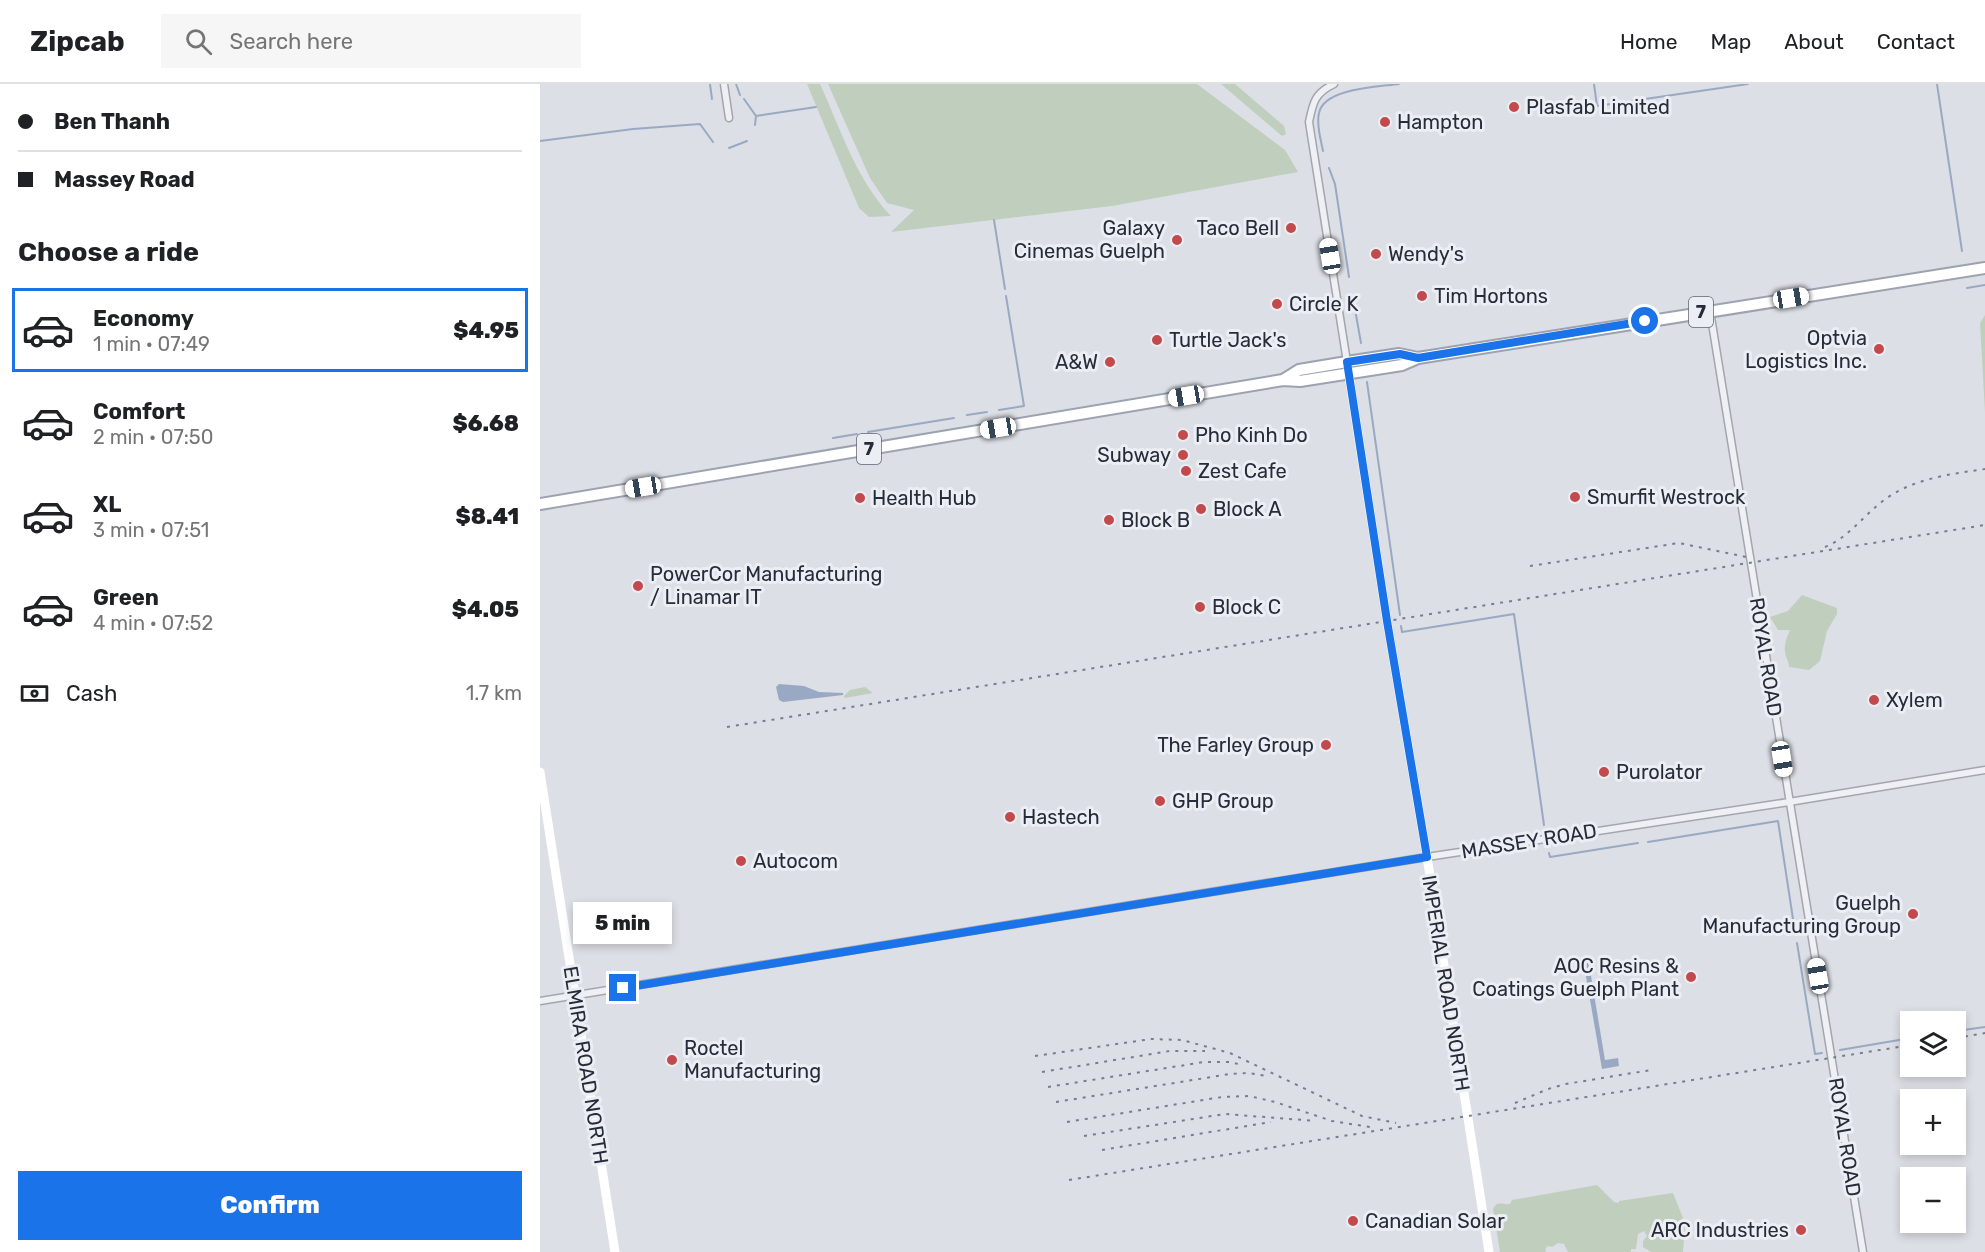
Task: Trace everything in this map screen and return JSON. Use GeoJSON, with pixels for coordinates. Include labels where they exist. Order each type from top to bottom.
{"type":"FeatureCollection","features":[{"type":"Feature","properties":{"kind":"main road","name":"7"},"geometry":{"type":"LineString","coordinates":[[540,504],[1283,381],[1299,370],[1348,368],[1400,354],[1418,358],[1985,268]]}},
{"type":"Feature","properties":{"kind":"street"},"geometry":{"type":"LineString","coordinates":[[724,84],[729,118]]}},
{"type":"Feature","properties":{"kind":"street","name":"IMPERIAL ROAD NORTH"},"geometry":{"type":"LineString","coordinates":[[1334,84],[1322,90],[1312,104],[1309,122],[1488,1252]]}},
{"type":"Feature","properties":{"kind":"street","name":"ROYAL ROAD"},"geometry":{"type":"LineString","coordinates":[[1710,311],[1863,1252]]}},
{"type":"Feature","properties":{"kind":"street","name":"MASSEY ROAD"},"geometry":{"type":"LineString","coordinates":[[540,1001],[1427,857],[1985,770]]}},
{"type":"Feature","properties":{"kind":"street","name":"ELMIRA ROAD NORTH"},"geometry":{"type":"LineString","coordinates":[[540,772],[615,1252]]}},
{"type":"Feature","properties":{"kind":"green space"},"geometry":{"type":"Polygon","coordinates":[[[807,84],[820,84],[842,136],[868,187],[891,216],[869,217],[859,208],[807,84]]]}},
{"type":"Feature","properties":{"kind":"green space"},"geometry":{"type":"Polygon","coordinates":[[[828,84],[1197,84],[1285,150],[1298,172],[1112,206],[891,232],[914,210],[887,203],[870,178],[828,84]]]}},
{"type":"Feature","properties":{"kind":"green space"},"geometry":{"type":"Polygon","coordinates":[[[1221,84],[1235,84],[1284,126],[1286,134],[1282,136],[1221,84]]]}},
{"type":"Feature","properties":{"kind":"green space"},"geometry":{"type":"Polygon","coordinates":[[[1985,315],[1985,412],[1980,323],[1985,315]]]}},
{"type":"Feature","properties":{"kind":"green space"},"geometry":{"type":"Polygon","coordinates":[[[1802,595],[1837,608],[1837,614],[1827,631],[1820,661],[1809,670],[1789,667],[1785,648],[1790,630],[1778,630],[1770,617],[1788,611],[1802,595]]]}},
{"type":"Feature","properties":{"kind":"green space"},"geometry":{"type":"Polygon","coordinates":[[[865,687],[873,693],[845,698],[844,696],[850,690],[865,687]]]}},
{"type":"Feature","properties":{"kind":"green space"},"geometry":{"type":"Polygon","coordinates":[[[1597,1185],[1614,1202],[1619,1203],[1619,1201],[1673,1193],[1685,1223],[1683,1252],[1651,1252],[1643,1247],[1643,1241],[1647,1236],[1644,1231],[1638,1234],[1636,1249],[1631,1249],[1631,1252],[1568,1252],[1564,1244],[1558,1243],[1552,1247],[1548,1246],[1545,1249],[1546,1252],[1500,1252],[1493,1209],[1496,1205],[1597,1185]]]}},
{"type":"Feature","properties":{"kind":"water"},"geometry":{"type":"Polygon","coordinates":[[[779,684],[804,686],[819,692],[843,693],[843,695],[783,702],[779,700],[776,687],[779,684]]]}},
{"type":"Feature","properties":{"kind":"water"},"geometry":{"type":"Polygon","coordinates":[[[1588,958],[1605,1060],[1618,1058],[1619,1066],[1602,1069],[1583,959],[1588,958]]]}},
{"type":"Feature","properties":{"kind":"waterway"},"geometry":{"type":"LineString","coordinates":[[710,84],[712,99]]}},
{"type":"Feature","properties":{"kind":"waterway"},"geometry":{"type":"LineString","coordinates":[[736,84],[740,95]]}},
{"type":"Feature","properties":{"kind":"waterway"},"geometry":{"type":"LineString","coordinates":[[1323,151],[1318,122],[1323,105],[1331,98],[1353,90],[1399,84]]}},
{"type":"Feature","properties":{"kind":"waterway"},"geometry":{"type":"LineString","coordinates":[[1594,84],[1597,106],[1748,84]]}},
{"type":"Feature","properties":{"kind":"waterway"},"geometry":{"type":"LineString","coordinates":[[1937,84],[1962,251]]}},
{"type":"Feature","properties":{"kind":"waterway"},"geometry":{"type":"LineString","coordinates":[[744,99],[756,116],[755,125]]}},
{"type":"Feature","properties":{"kind":"waterway"},"geometry":{"type":"LineString","coordinates":[[756,116],[816,107]]}},
{"type":"Feature","properties":{"kind":"waterway"},"geometry":{"type":"LineString","coordinates":[[540,141],[633,129],[700,124],[713,142]]}},
{"type":"Feature","properties":{"kind":"waterway"},"geometry":{"type":"LineString","coordinates":[[729,148],[747,141]]}},
{"type":"Feature","properties":{"kind":"waterway"},"geometry":{"type":"LineString","coordinates":[[1329,168],[1335,184],[1349,277]]}},
{"type":"Feature","properties":{"kind":"waterway"},"geometry":{"type":"LineString","coordinates":[[994,220],[1005,289]]}},
{"type":"Feature","properties":{"kind":"waterway"},"geometry":{"type":"LineString","coordinates":[[1967,288],[1985,285]]}},
{"type":"Feature","properties":{"kind":"waterway"},"geometry":{"type":"LineString","coordinates":[[999,410],[1024,406],[1006,296]]}},
{"type":"Feature","properties":{"kind":"waterway"},"geometry":{"type":"LineString","coordinates":[[1353,298],[1361,343]]}},
{"type":"Feature","properties":{"kind":"waterway"},"geometry":{"type":"LineString","coordinates":[[1367,382],[1400,615]]}},
{"type":"Feature","properties":{"kind":"waterway"},"geometry":{"type":"LineString","coordinates":[[967,415],[987,412]]}},
{"type":"Feature","properties":{"kind":"waterway"},"geometry":{"type":"LineString","coordinates":[[868,432],[954,418]]}},
{"type":"Feature","properties":{"kind":"waterway"},"geometry":{"type":"LineString","coordinates":[[833,438],[857,434]]}},
{"type":"Feature","properties":{"kind":"waterway"},"geometry":{"type":"LineString","coordinates":[[1401,626],[1402,632],[1514,614],[1544,825]]}},
{"type":"Feature","properties":{"kind":"waterway"},"geometry":{"type":"LineString","coordinates":[[1648,842],[1778,821],[1795,932]]}},
{"type":"Feature","properties":{"kind":"waterway"},"geometry":{"type":"LineString","coordinates":[[1549,853],[1550,857],[1638,843]]}},
{"type":"Feature","properties":{"kind":"waterway"},"geometry":{"type":"LineString","coordinates":[[1797,943],[1815,1054],[1822,1053]]}},
{"type":"Feature","properties":{"kind":"waterway"},"geometry":{"type":"LineString","coordinates":[[1966,1030],[1985,1027]]}},
{"type":"Feature","properties":{"kind":"waterway"},"geometry":{"type":"LineString","coordinates":[[1840,1050],[1900,1040]]}},
{"type":"Feature","properties":{"kind":"railway"},"geometry":{"type":"LineString","coordinates":[[1825,547],[1850,531],[1879,504],[1898,491],[1922,481],[1985,469]]}},
{"type":"Feature","properties":{"kind":"railway"},"geometry":{"type":"LineString","coordinates":[[727,727],[1985,525]]}},
{"type":"Feature","properties":{"kind":"railway"},"geometry":{"type":"LineString","coordinates":[[1530,566],[1679,543],[1751,558]]}},
{"type":"Feature","properties":{"kind":"railway"},"geometry":{"type":"LineString","coordinates":[[1966,1036],[1985,1033]]}},
{"type":"Feature","properties":{"kind":"railway"},"geometry":{"type":"LineString","coordinates":[[1035,1056],[1151,1039],[1182,1040],[1230,1053],[1362,1116],[1396,1123]]}},
{"type":"Feature","properties":{"kind":"railway"},"geometry":{"type":"LineString","coordinates":[[1069,1180],[1900,1047]]}},
{"type":"Feature","properties":{"kind":"railway"},"geometry":{"type":"LineString","coordinates":[[1042,1072],[1170,1051],[1205,1051]]}},
{"type":"Feature","properties":{"kind":"railway"},"geometry":{"type":"LineString","coordinates":[[1048,1087],[1204,1062],[1229,1062],[1243,1065]]}},
{"type":"Feature","properties":{"kind":"railway"},"geometry":{"type":"LineString","coordinates":[[1515,1103],[1566,1084],[1651,1070]]}},
{"type":"Feature","properties":{"kind":"railway"},"geometry":{"type":"LineString","coordinates":[[1056,1102],[1230,1074],[1248,1073],[1267,1076]]}},
{"type":"Feature","properties":{"kind":"railway"},"geometry":{"type":"LineString","coordinates":[[1067,1122],[1222,1097],[1249,1096],[1332,1121],[1370,1127]]}},
{"type":"Feature","properties":{"kind":"railway"},"geometry":{"type":"LineString","coordinates":[[1084,1136],[1225,1114],[1316,1121]]}},
{"type":"Feature","properties":{"kind":"railway"},"geometry":{"type":"LineString","coordinates":[[1102,1150],[1271,1122]]}},
{"type":"Feature","properties":{"kind":"place","name":"Plasfab Limited"},"geometry":{"type":"Point","coordinates":[1514,107]}},
{"type":"Feature","properties":{"kind":"place","name":"Hampton"},"geometry":{"type":"Point","coordinates":[1385,122]}},
{"type":"Feature","properties":{"kind":"place","name":"Taco Bell"},"geometry":{"type":"Point","coordinates":[1291,228]}},
{"type":"Feature","properties":{"kind":"place","name":"Galaxy Cinemas Guelph"},"geometry":{"type":"Point","coordinates":[1177,240]}},
{"type":"Feature","properties":{"kind":"place","name":"Wendy's"},"geometry":{"type":"Point","coordinates":[1376,254]}},
{"type":"Feature","properties":{"kind":"place","name":"Tim Hortons"},"geometry":{"type":"Point","coordinates":[1422,296]}},
{"type":"Feature","properties":{"kind":"place","name":"Circle K"},"geometry":{"type":"Point","coordinates":[1277,304]}},
{"type":"Feature","properties":{"kind":"place","name":"Turtle Jack's"},"geometry":{"type":"Point","coordinates":[1157,340]}},
{"type":"Feature","properties":{"kind":"place","name":"Optvia Logistics Inc."},"geometry":{"type":"Point","coordinates":[1879,349]}},
{"type":"Feature","properties":{"kind":"place","name":"A&W"},"geometry":{"type":"Point","coordinates":[1110,362]}},
{"type":"Feature","properties":{"kind":"place","name":"Pho Kinh Do"},"geometry":{"type":"Point","coordinates":[1183,435]}},
{"type":"Feature","properties":{"kind":"place","name":"Subway"},"geometry":{"type":"Point","coordinates":[1183,455]}},
{"type":"Feature","properties":{"kind":"place","name":"Zest Cafe"},"geometry":{"type":"Point","coordinates":[1186,471]}},
{"type":"Feature","properties":{"kind":"place","name":"Smurfit Westrock"},"geometry":{"type":"Point","coordinates":[1575,497]}},
{"type":"Feature","properties":{"kind":"place","name":"Health Hub"},"geometry":{"type":"Point","coordinates":[860,498]}},
{"type":"Feature","properties":{"kind":"place","name":"Block A"},"geometry":{"type":"Point","coordinates":[1201,509]}},
{"type":"Feature","properties":{"kind":"place","name":"Block B"},"geometry":{"type":"Point","coordinates":[1109,520]}},
{"type":"Feature","properties":{"kind":"place","name":"PowerCor Manufacturing / Linamar IT"},"geometry":{"type":"Point","coordinates":[638,586]}},
{"type":"Feature","properties":{"kind":"place","name":"Block C"},"geometry":{"type":"Point","coordinates":[1200,607]}},
{"type":"Feature","properties":{"kind":"place","name":"Xylem"},"geometry":{"type":"Point","coordinates":[1874,700]}},
{"type":"Feature","properties":{"kind":"place","name":"The Farley Group"},"geometry":{"type":"Point","coordinates":[1326,745]}},
{"type":"Feature","properties":{"kind":"place","name":"Purolator"},"geometry":{"type":"Point","coordinates":[1604,772]}},
{"type":"Feature","properties":{"kind":"place","name":"GHP Group"},"geometry":{"type":"Point","coordinates":[1160,801]}},
{"type":"Feature","properties":{"kind":"place","name":"Hastech"},"geometry":{"type":"Point","coordinates":[1010,817]}},
{"type":"Feature","properties":{"kind":"place","name":"Autocom"},"geometry":{"type":"Point","coordinates":[741,861]}},
{"type":"Feature","properties":{"kind":"place","name":"Guelph Manufacturing Group"},"geometry":{"type":"Point","coordinates":[1913,914]}},
{"type":"Feature","properties":{"kind":"place","name":"AOC Resins & Coatings Guelph Plant"},"geometry":{"type":"Point","coordinates":[1691,977]}},
{"type":"Feature","properties":{"kind":"place","name":"Roctel Manufacturing"},"geometry":{"type":"Point","coordinates":[672,1060]}},
{"type":"Feature","properties":{"kind":"place","name":"Canadian Solar"},"geometry":{"type":"Point","coordinates":[1353,1221]}},
{"type":"Feature","properties":{"kind":"place","name":"ARC Industries"},"geometry":{"type":"Point","coordinates":[1801,1230]}},
{"type":"Feature","properties":{"kind":"route"},"geometry":{"type":"LineString","coordinates":[[623,988],[1427,857],[1387,621],[1347,362],[1400,354],[1418,358],[1645,321]]}}]}
